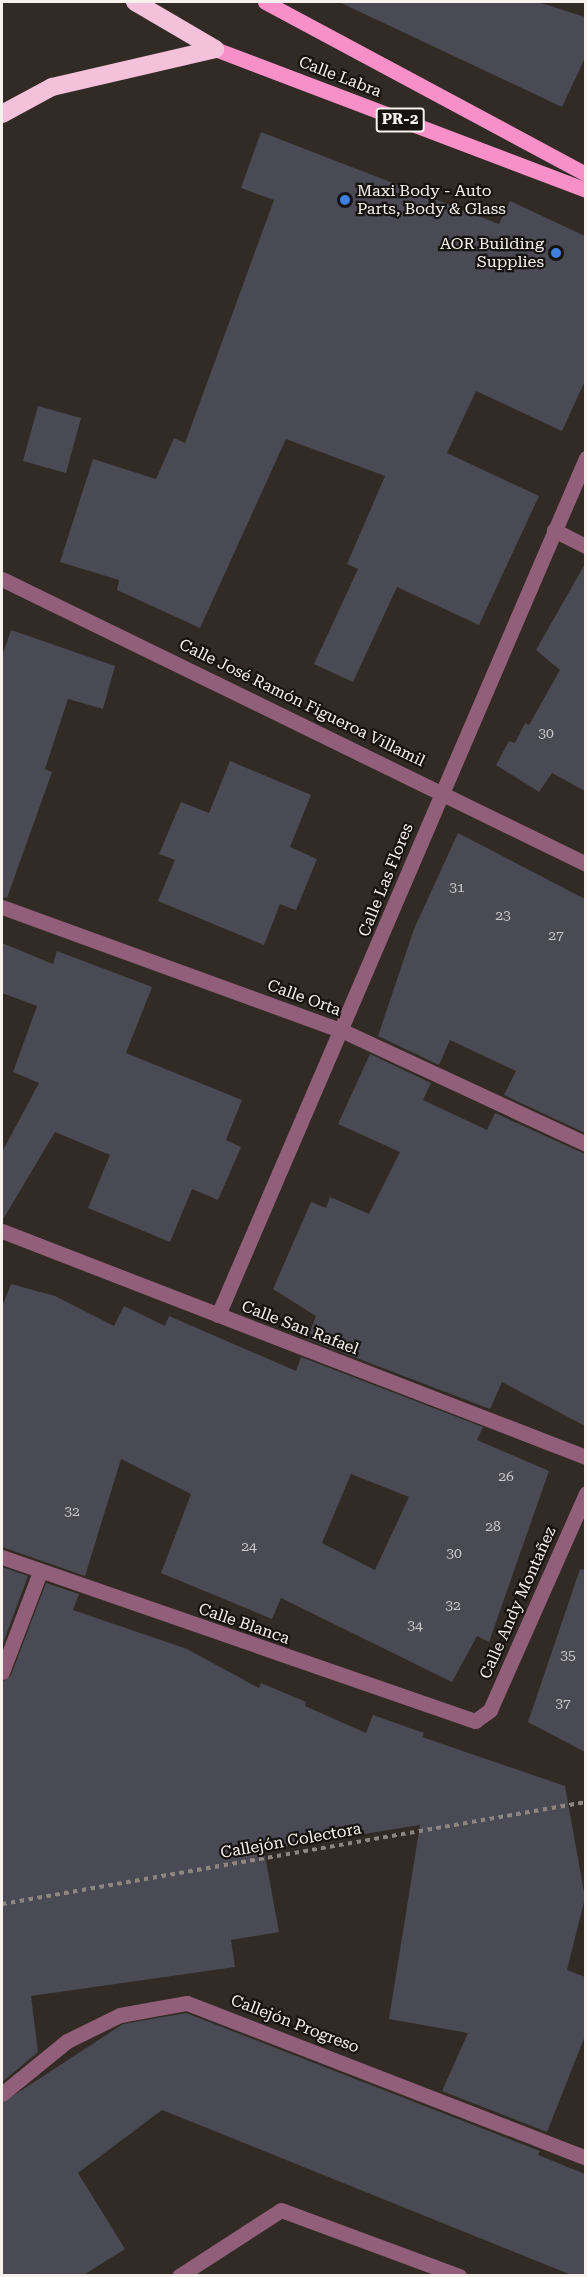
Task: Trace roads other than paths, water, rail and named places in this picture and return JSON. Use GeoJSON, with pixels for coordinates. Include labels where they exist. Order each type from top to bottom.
{"type":"FeatureCollection","features":[{"type":"Feature","properties":{"kind":"highway","name":"PR-2"},"geometry":{"type":"LineString","coordinates":[[135,2],[215,49]]}},
{"type":"Feature","properties":{"kind":"highway"},"geometry":{"type":"LineString","coordinates":[[2,114],[52,87],[215,49]]}},
{"type":"Feature","properties":{"kind":"main road","name":"Calle Labra"},"geometry":{"type":"LineString","coordinates":[[265,2],[585,174]]}},
{"type":"Feature","properties":{"kind":"main road","name":"Calle Labra"},"geometry":{"type":"LineString","coordinates":[[215,49],[585,190]]}},
{"type":"Feature","properties":{"kind":"street","name":"Calle Las Flores"},"geometry":{"type":"LineString","coordinates":[[218,1315],[344,1031],[585,458]]}},
{"type":"Feature","properties":{"kind":"street"},"geometry":{"type":"LineString","coordinates":[[554,530],[585,546]]}},
{"type":"Feature","properties":{"kind":"street","name":"Calle José Ramón Figueroa Villamil"},"geometry":{"type":"LineString","coordinates":[[2,579],[443,791],[585,864]]}},
{"type":"Feature","properties":{"kind":"street","name":"Calle Orta"},"geometry":{"type":"LineString","coordinates":[[2,907],[344,1031],[585,1144]]}},
{"type":"Feature","properties":{"kind":"street","name":"Calle San Rafael"},"geometry":{"type":"LineString","coordinates":[[2,1231],[585,1457]]}},
{"type":"Feature","properties":{"kind":"street","name":"Calle Andy Montañez"},"geometry":{"type":"LineString","coordinates":[[475,1721],[490,1710],[585,1493]]}},
{"type":"Feature","properties":{"kind":"street","name":"Calle Blanca"},"geometry":{"type":"LineString","coordinates":[[2,1557],[475,1721]]}},
{"type":"Feature","properties":{"kind":"street"},"geometry":{"type":"LineString","coordinates":[[2,1672],[40,1572]]}},
{"type":"Feature","properties":{"kind":"street","name":"Callejón Progreso"},"geometry":{"type":"LineString","coordinates":[[2,2094],[67,2041],[120,2015],[187,2002],[585,2158]]}},
{"type":"Feature","properties":{"kind":"street"},"geometry":{"type":"LineString","coordinates":[[179,2276],[281,2210],[459,2276]]}},
{"type":"Feature","properties":{"kind":"place","name":"Maxi Body - Auto Parts, Body & Glass"},"geometry":{"type":"Point","coordinates":[345,200]}},
{"type":"Feature","properties":{"kind":"place","name":"AOR Building Supplies"},"geometry":{"type":"Point","coordinates":[556,253]}}]}
